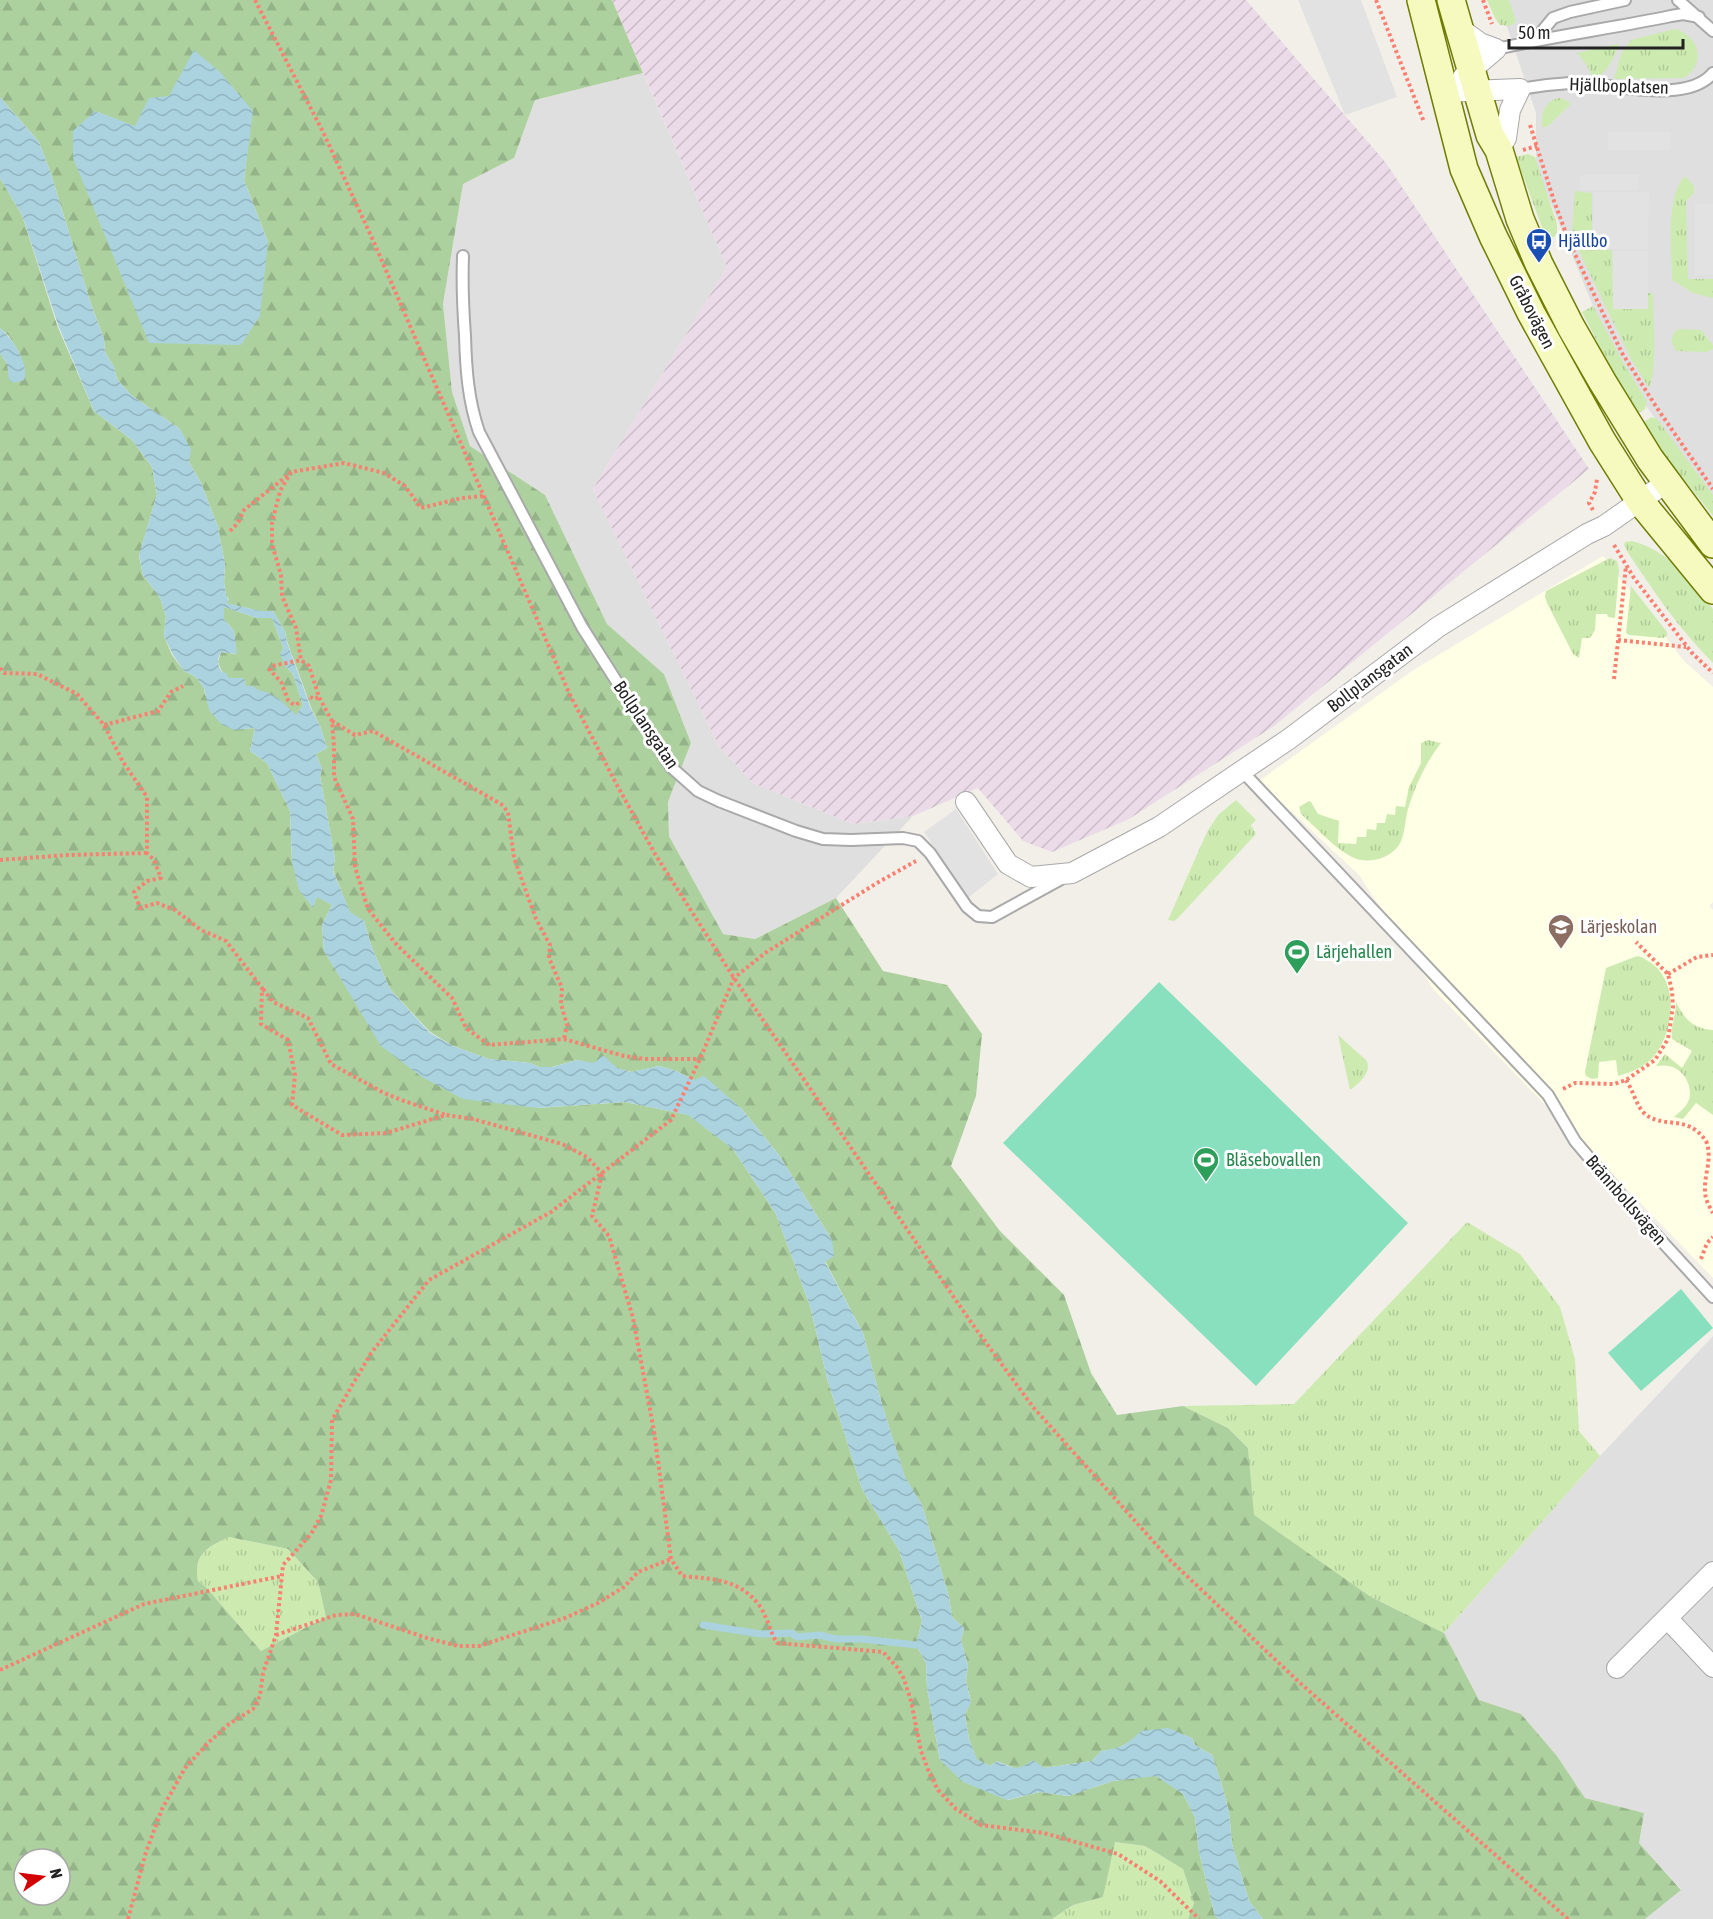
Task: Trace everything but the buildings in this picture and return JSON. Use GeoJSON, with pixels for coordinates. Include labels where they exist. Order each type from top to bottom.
{"type":"FeatureCollection","features":[{"type":"Feature","properties":{"kind":"main road","name":"Gråbovägen"},"geometry":{"type":"LineString","coordinates":[[1421,0],[1464,169],[1493,236],[1531,313],[1574,392],[1640,501],[1713,590]]}},
{"type":"Feature","properties":{"kind":"main road","name":"Gråbovägen"},"geometry":{"type":"LineString","coordinates":[[1450,0],[1490,135],[1499,150],[1520,219],[1539,264],[1607,390],[1650,459],[1713,544]]}},
{"type":"Feature","properties":{"kind":"street"},"geometry":{"type":"LineString","coordinates":[[1459,27],[1480,43],[1501,48],[1474,80]]}},
{"type":"Feature","properties":{"kind":"street","name":"Hjällboplatsen"},"geometry":{"type":"LineString","coordinates":[[1445,92],[1474,80],[1520,89]]}},
{"type":"Feature","properties":{"kind":"street"},"geometry":{"type":"LineString","coordinates":[[1499,150],[1506,138],[1510,110],[1520,89]]}},
{"type":"Feature","properties":{"kind":"street","name":"Bollplansgatan"},"geometry":{"type":"LineString","coordinates":[[966,802],[1008,864],[1031,877],[1072,873],[1159,827],[1289,739],[1438,627],[1587,534],[1604,526],[1667,482]]}},
{"type":"Feature","properties":{"kind":"street"},"geometry":{"type":"LineString","coordinates":[[1617,1668],[1713,1572]]}},
{"type":"Feature","properties":{"kind":"street"},"geometry":{"type":"LineString","coordinates":[[1667,1618],[1713,1667]]}},
{"type":"Feature","properties":{"kind":"lane"},"geometry":{"type":"LineString","coordinates":[[1535,40],[1553,18],[1625,0]]}},
{"type":"Feature","properties":{"kind":"lane"},"geometry":{"type":"LineString","coordinates":[[1678,0],[1713,31]]}},
{"type":"Feature","properties":{"kind":"lane"},"geometry":{"type":"LineString","coordinates":[[1501,48],[1671,16],[1699,17]]}},
{"type":"Feature","properties":{"kind":"lane","name":"Hjällboplatsen"},"geometry":{"type":"LineString","coordinates":[[1520,89],[1572,83],[1650,90],[1676,89],[1696,86],[1706,81],[1713,73]]}},
{"type":"Feature","properties":{"kind":"lane","name":"Bollplansgatan"},"geometry":{"type":"LineString","coordinates":[[463,256],[462,282],[468,390],[479,432],[582,627],[671,766],[698,791],[796,831],[832,839],[903,838],[918,841],[930,853],[967,907],[978,916],[992,917],[1072,873]]}},
{"type":"Feature","properties":{"kind":"lane","name":"Brännbollsvägen"},"geometry":{"type":"LineString","coordinates":[[1242,771],[1548,1095],[1575,1141],[1635,1212],[1713,1297]]}},
{"type":"Feature","properties":{"kind":"path"},"geometry":{"type":"LineString","coordinates":[[255,0],[323,132],[372,238],[569,693],[655,854],[734,978],[973,1325],[1033,1407],[1179,1568],[1300,1683],[1568,1919]]}},
{"type":"Feature","properties":{"kind":"path"},"geometry":{"type":"LineString","coordinates":[[1483,0],[1492,25],[1502,32],[1501,48]]}},
{"type":"Feature","properties":{"kind":"path"},"geometry":{"type":"LineString","coordinates":[[1520,89],[1554,201],[1570,244],[1618,343],[1657,408],[1713,489]]}},
{"type":"Feature","properties":{"kind":"path"},"geometry":{"type":"LineString","coordinates":[[230,531],[238,523],[244,510],[291,472],[344,463],[384,473],[405,486],[421,508],[462,498],[483,496]]}},
{"type":"Feature","properties":{"kind":"path"},"geometry":{"type":"LineString","coordinates":[[291,472],[280,491],[272,523],[272,544],[281,575],[282,596],[296,628],[301,660],[309,666],[319,697],[332,721],[334,777],[353,819],[356,867],[368,909],[397,945],[452,998],[466,1028],[489,1045],[564,1039],[624,1056],[645,1059],[700,1059]]}},
{"type":"Feature","properties":{"kind":"path"},"geometry":{"type":"LineString","coordinates":[[1619,554],[1688,647],[1713,673]]}},
{"type":"Feature","properties":{"kind":"path"},"geometry":{"type":"LineString","coordinates":[[1614,679],[1626,566]]}},
{"type":"Feature","properties":{"kind":"path"},"geometry":{"type":"LineString","coordinates":[[1618,640],[1688,647]]}},
{"type":"Feature","properties":{"kind":"path"},"geometry":{"type":"LineString","coordinates":[[299,702],[294,705],[288,700],[282,682],[270,670],[272,666],[301,660]]}},
{"type":"Feature","properties":{"kind":"path"},"geometry":{"type":"LineString","coordinates":[[0,668],[4,673],[38,674],[76,694],[104,725],[123,762],[147,797],[147,853],[154,860],[161,878],[147,881],[134,892],[140,908],[157,903],[175,910],[201,930],[226,941],[273,1002],[308,1018],[331,1064],[342,1072],[384,1093],[446,1115],[473,1119],[562,1144],[587,1157],[602,1173]]}},
{"type":"Feature","properties":{"kind":"path"},"geometry":{"type":"LineString","coordinates":[[104,725],[158,711],[171,692],[183,686]]}},
{"type":"Feature","properties":{"kind":"path"},"geometry":{"type":"LineString","coordinates":[[310,697],[315,699],[319,697]]}},
{"type":"Feature","properties":{"kind":"path"},"geometry":{"type":"LineString","coordinates":[[332,721],[355,735],[373,731],[501,804],[508,812],[518,869],[536,919],[550,945],[549,958],[562,988],[561,1004],[567,1025],[564,1039]]}},
{"type":"Feature","properties":{"kind":"path"},"geometry":{"type":"LineString","coordinates":[[0,860],[147,853]]}},
{"type":"Feature","properties":{"kind":"path"},"geometry":{"type":"LineString","coordinates":[[128,1919],[146,1852],[162,1809],[185,1768],[229,1724],[253,1709],[260,1696],[263,1673],[276,1635],[283,1565],[311,1534],[321,1516],[331,1479],[332,1419],[371,1353],[429,1280],[551,1212],[671,1120],[734,978],[765,953],[877,883],[930,853]]}},
{"type":"Feature","properties":{"kind":"path"},"geometry":{"type":"LineString","coordinates":[[1548,1095],[1575,1083],[1614,1084],[1626,1080],[1655,1060],[1668,1039],[1673,1006],[1668,974],[1636,942]]}},
{"type":"Feature","properties":{"kind":"path"},"geometry":{"type":"LineString","coordinates":[[1668,974],[1697,957],[1713,954]]}},
{"type":"Feature","properties":{"kind":"path"},"geometry":{"type":"LineString","coordinates":[[262,988],[261,1024],[288,1040],[295,1075],[292,1106],[342,1135],[386,1133],[446,1115]]}},
{"type":"Feature","properties":{"kind":"path"},"geometry":{"type":"LineString","coordinates":[[1626,1080],[1645,1114],[1653,1119],[1691,1127],[1705,1140],[1710,1148],[1711,1157],[1705,1190],[1713,1213]]}},
{"type":"Feature","properties":{"kind":"path"},"geometry":{"type":"LineString","coordinates":[[602,1173],[592,1216],[609,1236],[633,1318],[654,1431],[672,1559],[682,1576],[712,1579],[740,1586],[759,1605],[777,1643],[883,1652],[897,1667],[904,1679],[928,1772],[938,1790],[956,1809],[981,1825],[1044,1833],[1119,1854],[1160,1881],[1199,1919]]}},
{"type":"Feature","properties":{"kind":"path"},"geometry":{"type":"LineString","coordinates":[[1695,1277],[1707,1243],[1713,1237]]}},
{"type":"Feature","properties":{"kind":"path"},"geometry":{"type":"LineString","coordinates":[[276,1635],[336,1615],[355,1614],[427,1638],[458,1646],[479,1647],[565,1618],[598,1603],[624,1587],[638,1572],[672,1559]]}},
{"type":"Feature","properties":{"kind":"path"},"geometry":{"type":"LineString","coordinates":[[0,1670],[144,1604],[282,1576]]}},
{"type":"Feature","properties":{"kind":"shaded area"},"geometry":{"type":"Polygon","coordinates":[[[612,0],[1246,0],[1386,163],[1589,469],[1274,726],[1129,819],[1052,852],[1023,841],[978,788],[913,816],[853,824],[753,783],[719,746],[593,489],[727,267],[612,0]]]}},
{"type":"Feature","properties":{"kind":"shaded area"},"geometry":{"type":"Polygon","coordinates":[[[1298,0],[1361,0],[1397,97],[1345,115],[1298,0]]]}},
{"type":"Feature","properties":{"kind":"shaded area"},"geometry":{"type":"Polygon","coordinates":[[[1498,0],[1713,0],[1713,501],[1621,370],[1595,311],[1536,167],[1536,113],[1498,0]]]}},
{"type":"Feature","properties":{"kind":"shaded area"},"geometry":{"type":"Polygon","coordinates":[[[643,73],[727,267],[593,489],[719,746],[753,783],[853,824],[913,816],[836,898],[755,939],[723,934],[669,836],[668,802],[691,743],[664,674],[607,624],[545,495],[470,446],[452,392],[443,304],[463,184],[514,158],[535,100],[643,73]]]}},
{"type":"Feature","properties":{"kind":"shaded area"},"geometry":{"type":"Polygon","coordinates":[[[1608,132],[1671,132],[1671,150],[1608,150],[1608,132]]]}},
{"type":"Feature","properties":{"kind":"shaded area"},"geometry":{"type":"Polygon","coordinates":[[[1580,175],[1639,175],[1639,190],[1580,190],[1580,175]]]}},
{"type":"Feature","properties":{"kind":"shaded area"},"geometry":{"type":"Polygon","coordinates":[[[1593,192],[1649,192],[1648,249],[1593,249],[1593,192]]]}},
{"type":"Feature","properties":{"kind":"shaded area"},"geometry":{"type":"Polygon","coordinates":[[[1695,204],[1713,204],[1713,275],[1695,275],[1695,204]]]}},
{"type":"Feature","properties":{"kind":"shaded area"},"geometry":{"type":"Polygon","coordinates":[[[1613,251],[1648,251],[1648,309],[1613,309],[1613,251]]]}},
{"type":"Feature","properties":{"kind":"shaded area","name":"Lärjeskolan"},"geometry":{"type":"Polygon","coordinates":[[[1603,556],[1684,661],[1713,687],[1713,902],[1709,906],[1713,910],[1713,1278],[1434,990],[1359,875],[1259,781],[1412,671],[1603,556]]]}},
{"type":"Feature","properties":{"kind":"shaded area"},"geometry":{"type":"Polygon","coordinates":[[[956,809],[998,874],[968,898],[924,832],[956,809]]]}},
{"type":"Feature","properties":{"kind":"shaded area"},"geometry":{"type":"Polygon","coordinates":[[[1713,1336],[1713,1919],[1645,1919],[1681,1889],[1639,1843],[1644,1813],[1585,1798],[1557,1756],[1521,1714],[1479,1700],[1444,1633],[1600,1456],[1713,1336]]]}},
{"type":"Feature","properties":{"kind":"green space"},"geometry":{"type":"Polygon","coordinates":[[[0,0],[612,0],[643,73],[535,100],[514,158],[463,184],[443,304],[452,392],[470,446],[545,495],[607,624],[664,674],[691,743],[668,802],[669,836],[723,934],[755,939],[836,898],[883,971],[947,985],[982,1034],[976,1096],[951,1166],[1000,1231],[1064,1295],[1091,1373],[1117,1415],[1183,1406],[1228,1428],[1248,1448],[1254,1515],[1371,1597],[1444,1633],[1479,1700],[1521,1714],[1557,1756],[1585,1798],[1644,1813],[1639,1843],[1681,1890],[1645,1919],[1263,1919],[1249,1901],[1232,1844],[1229,1812],[1212,1755],[1195,1745],[1192,1738],[1181,1734],[1131,1741],[1116,1749],[1101,1751],[1092,1761],[1044,1768],[1014,1768],[997,1761],[990,1766],[977,1760],[969,1739],[965,1714],[971,1702],[966,1680],[968,1666],[961,1640],[964,1628],[952,1617],[949,1597],[922,1505],[905,1478],[863,1333],[825,1261],[832,1240],[779,1155],[742,1109],[694,1080],[659,1066],[632,1072],[577,1060],[552,1067],[539,1067],[530,1063],[489,1059],[453,1046],[430,1032],[390,989],[372,948],[364,921],[350,913],[333,870],[335,859],[320,776],[322,769],[316,754],[327,748],[285,632],[273,611],[260,611],[225,603],[229,600],[224,582],[225,565],[218,527],[201,483],[189,462],[180,429],[131,395],[117,379],[114,367],[105,352],[104,339],[39,142],[0,97],[0,0]],[[169,97],[135,127],[95,111],[268,242],[244,180],[252,111],[169,97]]]}},
{"type":"Feature","properties":{"kind":"green space"},"geometry":{"type":"Polygon","coordinates":[[[1487,0],[1509,0],[1516,22],[1510,26],[1500,25],[1487,0]]]}},
{"type":"Feature","properties":{"kind":"green space"},"geometry":{"type":"Polygon","coordinates":[[[1675,29],[1690,38],[1697,50],[1696,65],[1684,78],[1614,79],[1621,54],[1631,40],[1675,29]]]}},
{"type":"Feature","properties":{"kind":"green space"},"geometry":{"type":"Polygon","coordinates":[[[1618,44],[1609,66],[1594,79],[1577,53],[1618,44]]]}},
{"type":"Feature","properties":{"kind":"green space"},"geometry":{"type":"Polygon","coordinates":[[[1558,98],[1571,104],[1547,127],[1542,127],[1544,109],[1558,98]]]}},
{"type":"Feature","properties":{"kind":"green space"},"geometry":{"type":"Polygon","coordinates":[[[1528,154],[1535,157],[1557,224],[1557,234],[1554,237],[1546,238],[1516,157],[1528,154]]]}},
{"type":"Feature","properties":{"kind":"green space"},"geometry":{"type":"Polygon","coordinates":[[[1685,176],[1694,186],[1694,193],[1686,201],[1688,279],[1713,279],[1713,298],[1693,293],[1672,280],[1672,211],[1679,185],[1685,176]]]}},
{"type":"Feature","properties":{"kind":"green space"},"geometry":{"type":"Polygon","coordinates":[[[0,178],[22,215],[57,325],[94,411],[132,440],[152,467],[157,494],[139,556],[143,575],[160,598],[166,616],[164,636],[172,655],[184,671],[196,677],[204,688],[205,695],[245,729],[255,728],[250,751],[267,763],[290,811],[292,862],[313,907],[317,896],[332,905],[322,925],[324,951],[355,1001],[537,1108],[625,1102],[689,1115],[733,1149],[776,1214],[810,1306],[828,1382],[862,1489],[899,1550],[922,1621],[916,1645],[926,1663],[927,1688],[940,1760],[1008,1800],[1040,1792],[1068,1796],[1113,1781],[1156,1775],[1183,1794],[1195,1817],[1199,1852],[1215,1916],[1219,1919],[1188,1919],[1194,1903],[1183,1869],[1145,1846],[1115,1842],[1103,1897],[1073,1905],[1052,1919],[0,1919],[0,353],[7,364],[21,356],[9,336],[0,328],[0,178]],[[229,1537],[208,1548],[200,1558],[198,1565],[198,1581],[206,1587],[261,1651],[326,1617],[318,1582],[288,1549],[229,1537]]]}},
{"type":"Feature","properties":{"kind":"green space"},"geometry":{"type":"Polygon","coordinates":[[[1575,191],[1592,193],[1592,250],[1612,250],[1613,309],[1648,309],[1648,293],[1653,293],[1654,356],[1649,388],[1631,359],[1579,251],[1572,229],[1575,191]]]}},
{"type":"Feature","properties":{"kind":"green space"},"geometry":{"type":"Polygon","coordinates":[[[1593,306],[1647,402],[1645,409],[1637,414],[1628,402],[1582,312],[1593,306]]]}},
{"type":"Feature","properties":{"kind":"green space"},"geometry":{"type":"Polygon","coordinates":[[[1678,329],[1701,330],[1713,345],[1713,349],[1707,352],[1676,351],[1671,341],[1678,329]]]}},
{"type":"Feature","properties":{"kind":"green space"},"geometry":{"type":"Polygon","coordinates":[[[1652,417],[1657,419],[1713,495],[1713,516],[1638,425],[1652,417]]]}},
{"type":"Feature","properties":{"kind":"green space"},"geometry":{"type":"Polygon","coordinates":[[[1632,541],[1668,559],[1687,577],[1713,609],[1713,663],[1678,623],[1627,551],[1625,542],[1632,541]]]}},
{"type":"Feature","properties":{"kind":"green space"},"geometry":{"type":"Polygon","coordinates":[[[1610,558],[1617,561],[1619,570],[1615,618],[1608,617],[1607,614],[1596,614],[1595,630],[1590,638],[1582,638],[1579,658],[1573,654],[1547,603],[1546,591],[1610,558]]]}},
{"type":"Feature","properties":{"kind":"green space"},"geometry":{"type":"Polygon","coordinates":[[[1631,586],[1667,632],[1667,636],[1663,638],[1626,633],[1631,586]]]}},
{"type":"Feature","properties":{"kind":"green space"},"geometry":{"type":"Polygon","coordinates":[[[224,607],[257,618],[272,618],[283,647],[286,667],[293,674],[303,705],[296,716],[258,690],[236,679],[228,678],[221,670],[218,662],[221,652],[236,654],[234,631],[224,619],[224,607]]]}},
{"type":"Feature","properties":{"kind":"green space"},"geometry":{"type":"Polygon","coordinates":[[[1428,740],[1441,743],[1426,766],[1414,792],[1401,841],[1389,854],[1376,860],[1356,859],[1343,852],[1301,814],[1299,807],[1311,802],[1318,814],[1339,821],[1338,843],[1356,844],[1357,837],[1366,837],[1367,829],[1376,830],[1377,823],[1385,823],[1387,814],[1395,815],[1396,806],[1405,807],[1409,787],[1421,763],[1421,743],[1428,740]]]}},
{"type":"Feature","properties":{"kind":"green space"},"geometry":{"type":"Polygon","coordinates":[[[1236,800],[1256,820],[1251,825],[1256,834],[1177,919],[1168,920],[1207,832],[1218,815],[1236,800]]]}},
{"type":"Feature","properties":{"kind":"green space"},"geometry":{"type":"Polygon","coordinates":[[[1637,956],[1654,965],[1667,984],[1671,1007],[1663,1042],[1654,1057],[1635,1070],[1618,1076],[1616,1060],[1599,1062],[1598,1078],[1592,1079],[1586,1076],[1585,1072],[1606,968],[1637,956]]]}},
{"type":"Feature","properties":{"kind":"green space","name":"Bläsebovallen"},"geometry":{"type":"Polygon","coordinates":[[[1159,982],[1408,1223],[1256,1386],[1003,1143],[1159,982]]]}},
{"type":"Feature","properties":{"kind":"green space"},"geometry":{"type":"Polygon","coordinates":[[[1676,1002],[1690,1022],[1700,1028],[1713,1030],[1713,1115],[1696,1103],[1683,1119],[1674,1117],[1689,1100],[1689,1086],[1682,1073],[1675,1068],[1656,1066],[1665,1054],[1682,1068],[1692,1051],[1672,1039],[1676,1002]]]}},
{"type":"Feature","properties":{"kind":"green space"},"geometry":{"type":"Polygon","coordinates":[[[1338,1035],[1368,1064],[1367,1072],[1350,1090],[1338,1035]]]}},
{"type":"Feature","properties":{"kind":"green space"},"geometry":{"type":"Polygon","coordinates":[[[1467,1222],[1520,1254],[1560,1307],[1575,1359],[1579,1431],[1600,1456],[1444,1633],[1371,1597],[1253,1515],[1248,1448],[1228,1428],[1183,1406],[1294,1404],[1467,1222]]]}},
{"type":"Feature","properties":{"kind":"green space"},"geometry":{"type":"Polygon","coordinates":[[[1681,1289],[1713,1328],[1641,1391],[1608,1353],[1681,1289]]]}},
{"type":"Feature","properties":{"kind":"green space"},"geometry":{"type":"Polygon","coordinates":[[[229,1537],[288,1549],[318,1582],[326,1617],[261,1651],[206,1587],[198,1581],[198,1565],[203,1553],[229,1537]]]}},
{"type":"Feature","properties":{"kind":"green space"},"geometry":{"type":"Polygon","coordinates":[[[1114,1842],[1145,1846],[1183,1869],[1194,1903],[1188,1919],[1052,1919],[1073,1905],[1103,1897],[1114,1842]]]}},
{"type":"Feature","properties":{"kind":"water"},"geometry":{"type":"Polygon","coordinates":[[[194,50],[220,72],[253,111],[244,180],[268,242],[260,316],[241,345],[149,343],[73,158],[73,131],[95,111],[135,126],[149,98],[169,96],[194,50]]]}},
{"type":"Feature","properties":{"kind":"water"},"geometry":{"type":"Polygon","coordinates":[[[0,97],[39,142],[104,339],[105,352],[114,367],[117,379],[131,395],[180,429],[191,449],[189,462],[201,483],[218,527],[225,565],[224,582],[229,601],[226,603],[260,611],[273,611],[285,632],[327,748],[316,754],[322,769],[320,776],[335,859],[333,871],[350,912],[364,921],[372,948],[390,989],[430,1033],[453,1046],[489,1059],[552,1067],[577,1060],[594,1063],[603,1055],[617,1068],[631,1072],[659,1066],[694,1080],[704,1076],[742,1109],[779,1155],[832,1240],[834,1256],[825,1262],[863,1333],[905,1477],[922,1505],[949,1597],[952,1617],[964,1628],[961,1640],[968,1666],[966,1680],[971,1703],[965,1714],[969,1739],[977,1759],[990,1766],[997,1761],[1015,1768],[1033,1760],[1044,1768],[1092,1761],[1101,1751],[1123,1745],[1141,1731],[1168,1728],[1192,1738],[1195,1745],[1212,1755],[1229,1812],[1232,1844],[1249,1901],[1263,1919],[1219,1919],[1215,1916],[1199,1852],[1195,1817],[1183,1794],[1156,1776],[1113,1781],[1068,1796],[1040,1792],[1007,1800],[963,1782],[940,1760],[927,1688],[926,1663],[916,1645],[922,1621],[899,1550],[862,1489],[828,1382],[810,1306],[776,1214],[733,1149],[688,1115],[625,1102],[537,1108],[463,1099],[422,1077],[381,1046],[324,951],[322,925],[332,905],[317,897],[313,908],[299,890],[292,862],[290,811],[267,763],[250,751],[255,728],[234,730],[221,724],[209,710],[204,688],[196,677],[184,671],[164,636],[166,616],[160,598],[143,575],[139,555],[157,494],[152,467],[132,440],[94,411],[58,325],[22,215],[0,178],[0,97]],[[224,607],[224,619],[234,631],[237,654],[221,652],[218,660],[219,667],[229,678],[244,678],[246,686],[253,686],[274,696],[296,715],[303,705],[293,674],[286,667],[280,654],[283,647],[272,618],[257,618],[224,607]]]}},
{"type":"Feature","properties":{"kind":"water"},"geometry":{"type":"Polygon","coordinates":[[[0,328],[10,338],[22,359],[24,380],[14,383],[9,380],[7,364],[0,353],[0,328]]]}},
{"type":"Feature","properties":{"kind":"waterway"},"geometry":{"type":"LineString","coordinates":[[703,1625],[761,1634],[792,1633],[797,1637],[819,1635],[836,1639],[862,1639],[916,1645]]}},
{"type":"Feature","properties":{"kind":"place","name":"Hjällbo"},"geometry":{"type":"Point","coordinates":[1539,264]}},
{"type":"Feature","properties":{"kind":"place","name":"Lärjeskolan"},"geometry":{"type":"Point","coordinates":[1561,950]}},
{"type":"Feature","properties":{"kind":"place","name":"Lärjehallen"},"geometry":{"type":"Point","coordinates":[1297,975]}},
{"type":"Feature","properties":{"kind":"place","name":"Bläsebovallen"},"geometry":{"type":"Point","coordinates":[1206,1183]}}]}
